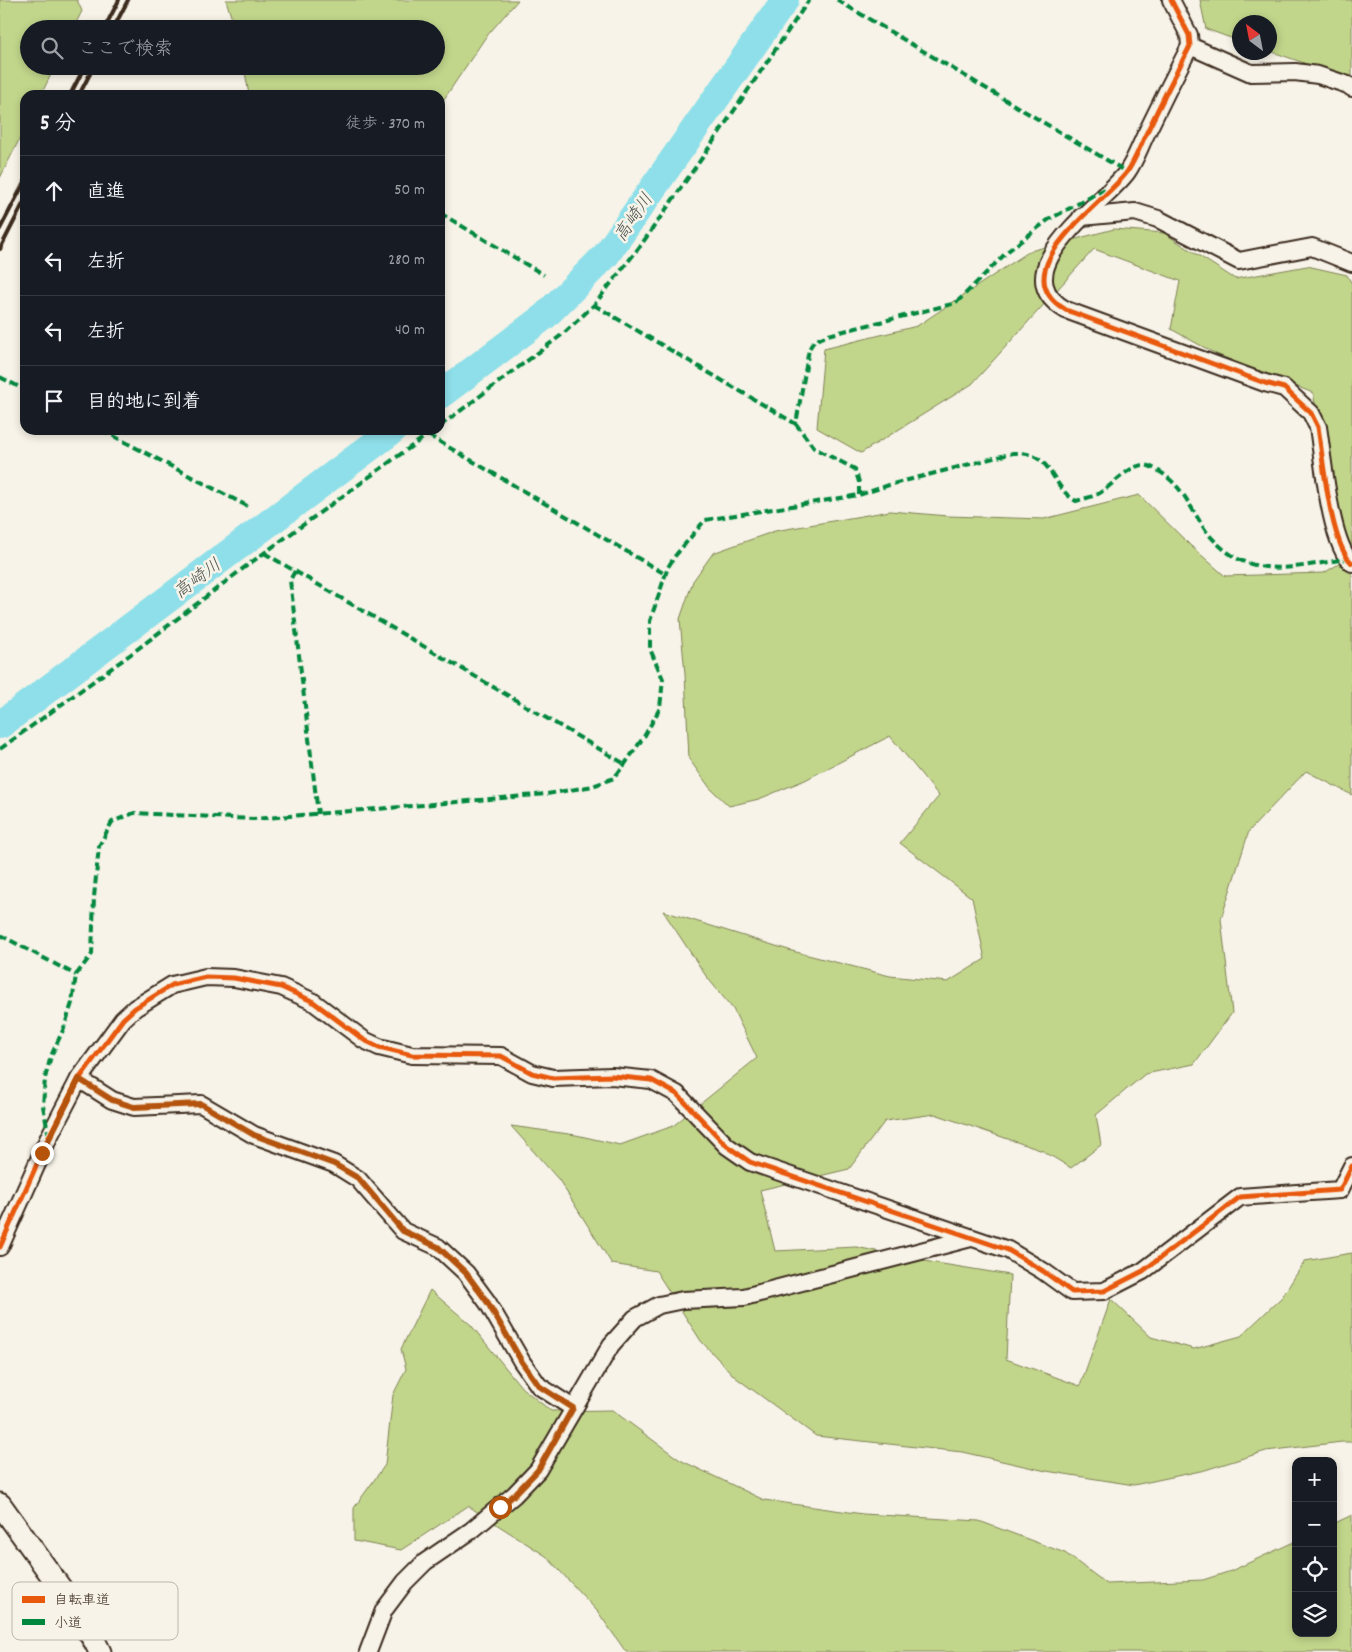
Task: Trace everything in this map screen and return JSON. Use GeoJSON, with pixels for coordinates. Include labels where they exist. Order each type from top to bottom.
{"type":"FeatureCollection","features":[{"type":"Feature","properties":{"kind":"main road"},"geometry":{"type":"LineString","coordinates":[[2,1510],[56,1582]]}},
{"type":"Feature","properties":{"kind":"main road"},"geometry":{"type":"LineString","coordinates":[[94,1640],[100,1652]]}},
{"type":"Feature","properties":{"kind":"street"},"geometry":{"type":"LineString","coordinates":[[1171,0],[1189,34],[1190,46],[1127,172],[1081,217],[1052,254],[1046,266],[1044,279],[1046,292],[1054,303],[1066,310],[1265,383],[1284,388],[1311,413],[1318,427],[1333,523],[1338,543],[1347,559],[1352,563]]}},
{"type":"Feature","properties":{"kind":"street"},"geometry":{"type":"LineString","coordinates":[[1190,46],[1252,73],[1295,72],[1318,74],[1352,88]]}},
{"type":"Feature","properties":{"kind":"street"},"geometry":{"type":"LineString","coordinates":[[1081,217],[1135,212],[1158,219],[1240,261],[1312,247],[1352,263]]}},
{"type":"Feature","properties":{"kind":"street"},"geometry":{"type":"LineString","coordinates":[[0,1247],[49,1137],[79,1079],[123,1018],[135,1008],[172,985],[206,977],[234,978],[281,986],[312,1001],[364,1040],[379,1047],[412,1055],[501,1056],[532,1073],[553,1078],[612,1076],[651,1080],[677,1094],[727,1146],[750,1162],[1008,1250],[1043,1270],[1072,1292],[1104,1291],[1143,1271],[1240,1197],[1340,1190],[1352,1166]]}},
{"type":"Feature","properties":{"kind":"street"},"geometry":{"type":"LineString","coordinates":[[79,1079],[112,1100],[134,1107],[201,1104],[254,1135],[334,1164],[358,1178],[403,1231],[438,1247],[466,1273],[488,1303],[522,1362],[539,1386],[573,1408]]}},
{"type":"Feature","properties":{"kind":"street"},"geometry":{"type":"LineString","coordinates":[[368,1652],[384,1610],[405,1582],[425,1562],[472,1530],[514,1495],[538,1470],[611,1345],[636,1318],[659,1305],[683,1300],[744,1298],[971,1238]]}},
{"type":"Feature","properties":{"kind":"green space"},"geometry":{"type":"Polygon","coordinates":[[[0,0],[77,0],[82,11],[78,20],[20,20],[20,75],[51,75],[43,90],[20,90],[20,138],[0,178],[0,0]]]}},
{"type":"Feature","properties":{"kind":"green space"},"geometry":{"type":"Polygon","coordinates":[[[226,0],[518,0],[485,38],[445,98],[445,90],[248,90],[246,75],[445,75],[445,20],[232,20],[226,0]]]}},
{"type":"Feature","properties":{"kind":"green space"},"geometry":{"type":"Polygon","coordinates":[[[1200,0],[1352,0],[1352,80],[1277,53],[1277,15],[1232,15],[1232,38],[1206,29],[1200,0]]]}},
{"type":"Feature","properties":{"kind":"green space"},"geometry":{"type":"Polygon","coordinates":[[[1114,229],[1164,233],[1235,279],[1307,266],[1347,275],[1352,284],[1352,795],[1306,771],[1249,831],[1221,919],[1232,1013],[1194,1064],[1145,1074],[1096,1115],[1101,1145],[1071,1168],[1043,1151],[935,1114],[885,1121],[849,1169],[760,1190],[775,1251],[856,1247],[930,1262],[1010,1275],[1006,1359],[1080,1386],[1111,1299],[1151,1337],[1194,1349],[1241,1336],[1282,1297],[1305,1261],[1352,1253],[1352,1442],[1266,1451],[1205,1470],[1134,1485],[1046,1471],[962,1452],[816,1436],[735,1377],[701,1341],[656,1271],[612,1264],[559,1180],[511,1126],[576,1135],[620,1145],[673,1126],[757,1058],[733,1009],[706,976],[663,911],[792,951],[890,976],[948,982],[985,959],[972,898],[900,843],[939,796],[890,736],[805,780],[759,799],[729,806],[710,788],[689,759],[680,619],[693,581],[713,553],[775,531],[890,511],[948,516],[1044,519],[1139,495],[1225,576],[1324,573],[1347,559],[1313,393],[1216,354],[1171,329],[1180,281],[1094,249],[972,384],[861,453],[817,428],[824,349],[917,326],[1030,251],[1114,229]]]}},
{"type":"Feature","properties":{"kind":"green space"},"geometry":{"type":"Polygon","coordinates":[[[430,1290],[471,1325],[522,1388],[551,1411],[612,1410],[680,1460],[764,1500],[863,1514],[979,1521],[1065,1553],[1107,1584],[1203,1580],[1231,1571],[1292,1543],[1292,1637],[1337,1637],[1337,1522],[1352,1515],[1352,1652],[626,1652],[598,1612],[546,1556],[468,1506],[401,1550],[354,1541],[354,1508],[385,1465],[393,1395],[406,1369],[401,1349],[430,1290]]]}},
{"type":"Feature","properties":{"kind":"waterway","name":"高崎川"},"geometry":{"type":"LineString","coordinates":[[445,391],[545,316],[606,255],[785,0]]}},
{"type":"Feature","properties":{"kind":"waterway","name":"高崎川"},"geometry":{"type":"LineString","coordinates":[[0,725],[386,435]]}},
{"type":"Feature","properties":{"kind":"railway"},"geometry":{"type":"LineString","coordinates":[[109,20],[119,0]]}},
{"type":"Feature","properties":{"kind":"railway"},"geometry":{"type":"LineString","coordinates":[[118,20],[128,0]]}},
{"type":"Feature","properties":{"kind":"railway"},"geometry":{"type":"LineString","coordinates":[[73,90],[80,75]]}},
{"type":"Feature","properties":{"kind":"railway"},"geometry":{"type":"LineString","coordinates":[[82,90],[89,75]]}},
{"type":"Feature","properties":{"kind":"railway"},"geometry":{"type":"LineString","coordinates":[[0,229],[20,191]]}},
{"type":"Feature","properties":{"kind":"railway"},"geometry":{"type":"LineString","coordinates":[[0,249],[20,210]]}},
{"type":"Feature","properties":{"kind":"marked path"},"geometry":{"type":"LineString","coordinates":[[445,422],[563,334],[594,305],[641,245],[809,0]]}},
{"type":"Feature","properties":{"kind":"marked path"},"geometry":{"type":"LineString","coordinates":[[837,0],[1127,172]]}},
{"type":"Feature","properties":{"kind":"marked path"},"geometry":{"type":"LineString","coordinates":[[859,495],[859,482],[855,469],[814,448],[796,424],[809,349],[814,341],[828,335],[956,303],[1008,251],[1048,220],[1105,189]]}},
{"type":"Feature","properties":{"kind":"marked path"},"geometry":{"type":"LineString","coordinates":[[445,216],[544,275]]}},
{"type":"Feature","properties":{"kind":"marked path"},"geometry":{"type":"LineString","coordinates":[[594,305],[796,424]]}},
{"type":"Feature","properties":{"kind":"marked path"},"geometry":{"type":"LineString","coordinates":[[0,377],[20,387]]}},
{"type":"Feature","properties":{"kind":"marked path"},"geometry":{"type":"LineString","coordinates":[[112,435],[249,507]]}},
{"type":"Feature","properties":{"kind":"marked path"},"geometry":{"type":"LineString","coordinates":[[0,749],[131,654],[249,564],[427,435]]}},
{"type":"Feature","properties":{"kind":"marked path"},"geometry":{"type":"LineString","coordinates":[[428,435],[665,574]]}},
{"type":"Feature","properties":{"kind":"marked path"},"geometry":{"type":"LineString","coordinates":[[49,1137],[43,1106],[45,1078],[51,1056],[64,1028],[72,1003],[76,975],[92,954],[94,897],[99,846],[112,822],[134,813],[253,819],[400,807],[547,794],[593,786],[614,778],[645,735],[660,708],[663,679],[650,649],[650,621],[668,567],[705,520],[859,495],[889,485],[1013,453],[1026,454],[1044,463],[1067,495],[1076,501],[1098,494],[1137,466],[1145,465],[1152,467],[1166,476],[1180,490],[1206,531],[1215,541],[1225,550],[1248,563],[1272,568],[1285,568],[1347,559]]}},
{"type":"Feature","properties":{"kind":"marked path"},"geometry":{"type":"LineString","coordinates":[[264,553],[625,764]]}},
{"type":"Feature","properties":{"kind":"marked path"},"geometry":{"type":"LineString","coordinates":[[295,571],[290,580],[318,814]]}},
{"type":"Feature","properties":{"kind":"marked path"},"geometry":{"type":"LineString","coordinates":[[0,935],[76,975]]}},
{"type":"Feature","properties":{"kind":"cycle path"},"geometry":{"type":"LineString","coordinates":[[1171,0],[1189,35],[1190,46],[1130,168],[1115,186],[1063,238],[1050,258],[1044,276],[1048,294],[1066,310],[1265,383],[1284,388],[1311,413],[1318,427],[1333,520],[1344,553],[1352,563]]}},
{"type":"Feature","properties":{"kind":"cycle path"},"geometry":{"type":"LineString","coordinates":[[0,1247],[49,1137],[79,1079],[123,1019],[135,1008],[172,985],[206,977],[234,978],[281,987],[312,1001],[364,1040],[379,1047],[412,1055],[501,1056],[532,1073],[553,1078],[612,1076],[651,1080],[677,1094],[727,1146],[750,1162],[1008,1250],[1043,1271],[1072,1292],[1104,1291],[1143,1271],[1240,1197],[1340,1190],[1352,1166]]}},
{"type":"Feature","properties":{"kind":"route"},"geometry":{"type":"LineString","coordinates":[[42,1153],[79,1079],[112,1100],[134,1107],[201,1104],[254,1135],[334,1164],[358,1178],[403,1231],[438,1247],[466,1273],[488,1303],[522,1362],[539,1386],[573,1408],[538,1470],[500,1507]]}}]}
